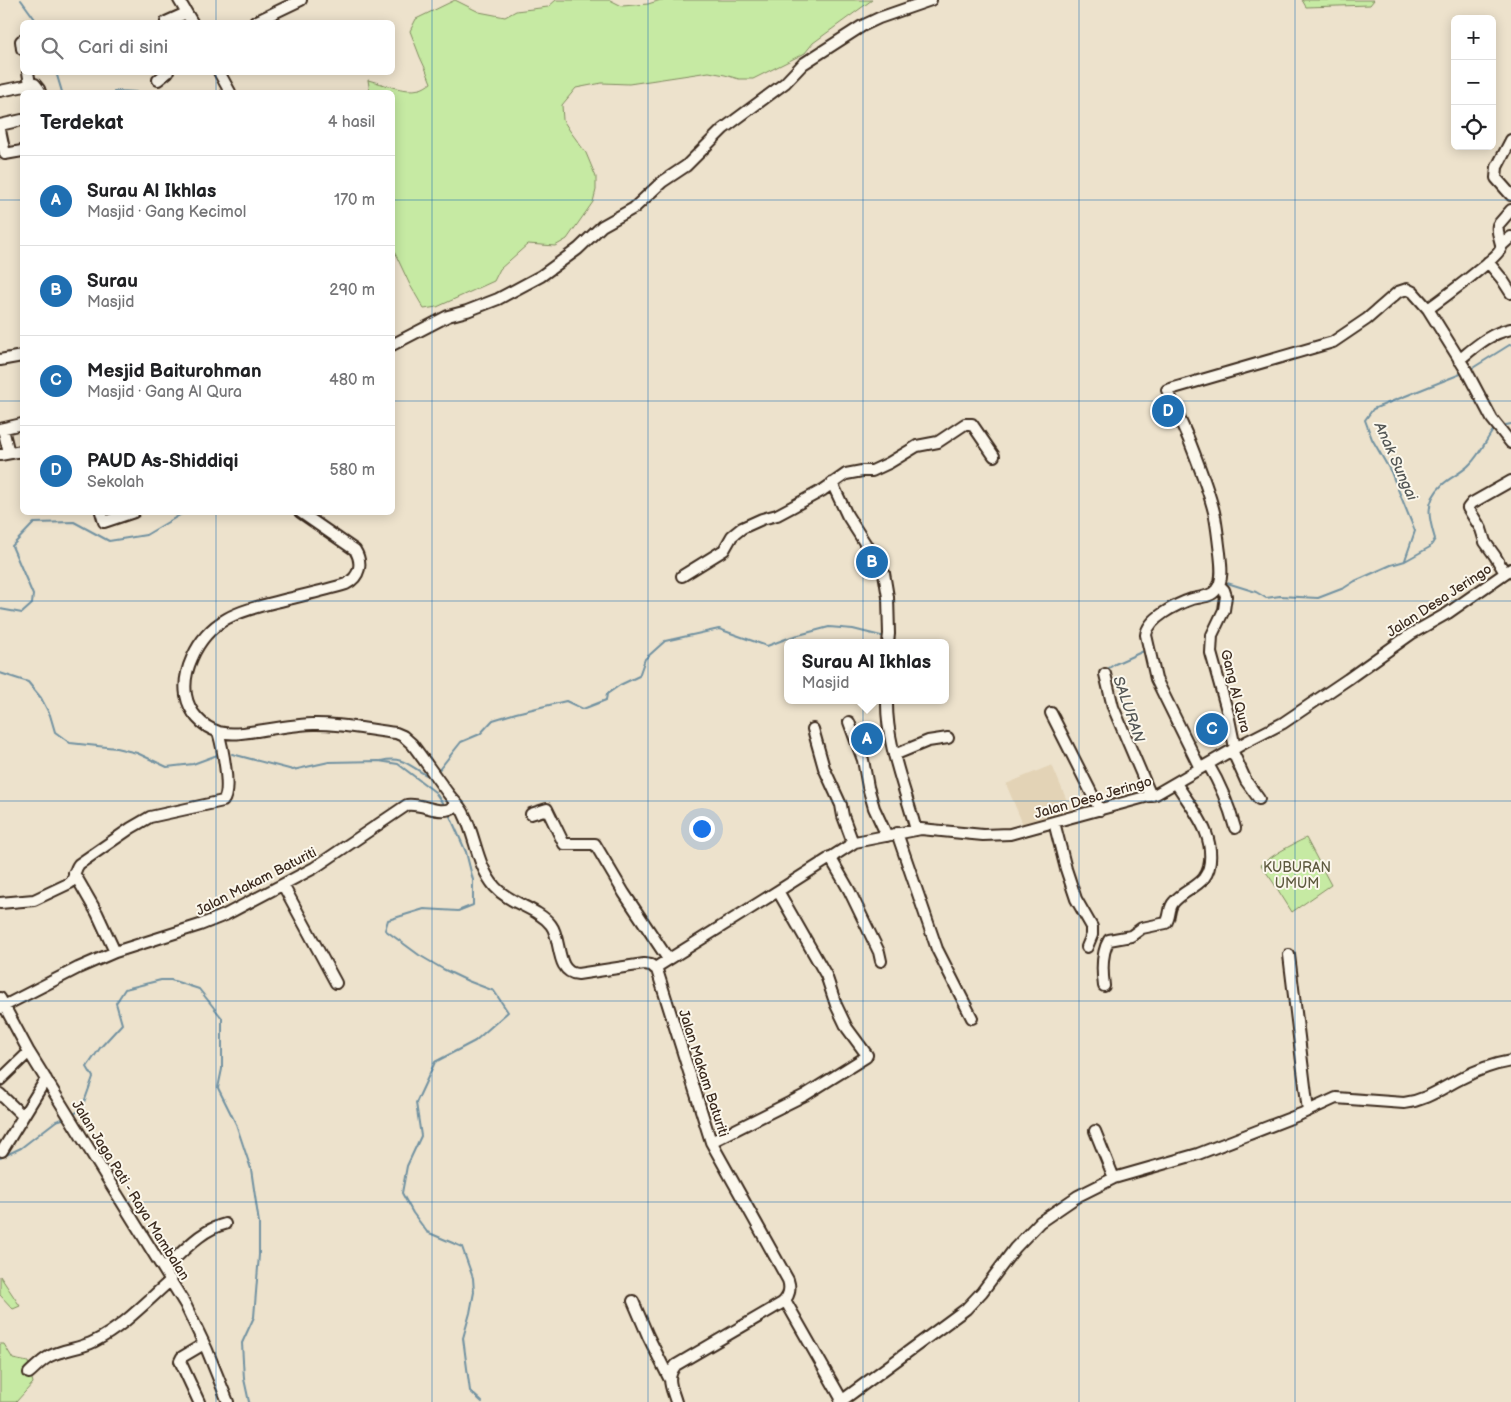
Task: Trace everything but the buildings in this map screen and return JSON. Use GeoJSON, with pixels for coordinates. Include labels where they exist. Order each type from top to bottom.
{"type":"FeatureCollection","features":[{"type":"Feature","properties":{"kind":"street"},"geometry":{"type":"LineString","coordinates":[[179,0],[191,20]]}},
{"type":"Feature","properties":{"kind":"street"},"geometry":{"type":"LineString","coordinates":[[259,20],[301,0]]}},
{"type":"Feature","properties":{"kind":"street"},"geometry":{"type":"LineString","coordinates":[[395,344],[442,319],[498,299],[542,276],[578,249],[602,226],[634,208],[662,182],[686,166],[723,129],[786,83],[803,64],[862,26],[931,0]]}},
{"type":"Feature","properties":{"kind":"street"},"geometry":{"type":"LineString","coordinates":[[170,20],[186,13]]}},
{"type":"Feature","properties":{"kind":"street"},"geometry":{"type":"LineString","coordinates":[[28,75],[30,84]]}},
{"type":"Feature","properties":{"kind":"street"},"geometry":{"type":"LineString","coordinates":[[158,80],[164,75]]}},
{"type":"Feature","properties":{"kind":"street"},"geometry":{"type":"LineString","coordinates":[[221,75],[229,90]]}},
{"type":"Feature","properties":{"kind":"street"},"geometry":{"type":"LineString","coordinates":[[0,91],[30,84],[35,84],[39,90]]}},
{"type":"Feature","properties":{"kind":"street"},"geometry":{"type":"LineString","coordinates":[[0,125],[20,120]]}},
{"type":"Feature","properties":{"kind":"street"},"geometry":{"type":"LineString","coordinates":[[0,130],[5,156],[20,152]]}},
{"type":"Feature","properties":{"kind":"street"},"geometry":{"type":"LineString","coordinates":[[1511,140],[1495,171],[1496,178],[1511,195]]}},
{"type":"Feature","properties":{"kind":"street"},"geometry":{"type":"LineString","coordinates":[[1501,246],[1497,235],[1498,225],[1511,210]]}},
{"type":"Feature","properties":{"kind":"street"},"geometry":{"type":"LineString","coordinates":[[1511,237],[1488,262],[1428,309],[1492,419],[1511,443]]}},
{"type":"Feature","properties":{"kind":"street"},"geometry":{"type":"LineString","coordinates":[[1488,262],[1511,293]]}},
{"type":"Feature","properties":{"kind":"street","name":"Gang Al Qura"},"geometry":{"type":"LineString","coordinates":[[1259,799],[1246,781],[1234,749],[1228,714],[1211,653],[1212,635],[1224,610],[1226,596],[1224,590],[1219,585],[1221,561],[1214,513],[1188,440],[1169,394],[1333,342],[1367,319],[1398,292],[1407,289],[1413,292],[1428,309]]}},
{"type":"Feature","properties":{"kind":"street"},"geometry":{"type":"LineString","coordinates":[[1459,360],[1487,338],[1502,330],[1511,329]]}},
{"type":"Feature","properties":{"kind":"street"},"geometry":{"type":"LineString","coordinates":[[0,360],[20,356]]}},
{"type":"Feature","properties":{"kind":"street"},"geometry":{"type":"LineString","coordinates":[[20,424],[1,429],[5,454],[20,451]]}},
{"type":"Feature","properties":{"kind":"street"},"geometry":{"type":"LineString","coordinates":[[682,576],[724,550],[732,536],[742,528],[777,515],[811,497],[846,474],[872,471],[917,446],[938,442],[964,424],[972,424],[994,456]]}},
{"type":"Feature","properties":{"kind":"street"},"geometry":{"type":"LineString","coordinates":[[1508,571],[1485,542],[1468,508],[1511,480]]}},
{"type":"Feature","properties":{"kind":"street"},"geometry":{"type":"LineString","coordinates":[[832,483],[847,515],[884,573],[888,597],[888,639]]}},
{"type":"Feature","properties":{"kind":"street"},"geometry":{"type":"LineString","coordinates":[[102,515],[104,522],[125,515]]}},
{"type":"Feature","properties":{"kind":"street"},"geometry":{"type":"LineString","coordinates":[[304,515],[357,553],[360,560],[359,571],[355,578],[346,584],[242,611],[227,618],[208,633],[198,646],[191,660],[187,676],[186,696],[190,708],[197,718],[206,726],[218,732],[234,734],[298,725],[321,724],[399,734],[412,744],[458,805],[466,819],[486,875],[501,892],[544,918],[551,925],[556,934],[562,963],[567,971],[578,974],[644,964],[649,964],[655,968]]}},
{"type":"Feature","properties":{"kind":"street","name":"Jalan Desa Jeringo"},"geometry":{"type":"LineString","coordinates":[[655,968],[852,843],[929,829],[1001,835],[1019,832],[1151,796],[1234,749],[1283,724],[1410,634],[1458,607],[1508,571]]}},
{"type":"Feature","properties":{"kind":"street"},"geometry":{"type":"LineString","coordinates":[[1219,585],[1210,594],[1184,602],[1169,610],[1151,624],[1146,633],[1156,679],[1204,766],[1216,777],[1235,828]]}},
{"type":"Feature","properties":{"kind":"street"},"geometry":{"type":"LineString","coordinates":[[1105,674],[1113,707],[1151,796]]}},
{"type":"Feature","properties":{"kind":"street"},"geometry":{"type":"LineString","coordinates":[[887,704],[888,724],[894,755],[916,830]]}},
{"type":"Feature","properties":{"kind":"street"},"geometry":{"type":"LineString","coordinates":[[1051,713],[1100,810]]}},
{"type":"Feature","properties":{"kind":"street"},"geometry":{"type":"LineString","coordinates":[[849,722],[863,760],[874,808],[892,835],[937,949],[972,1018]]}},
{"type":"Feature","properties":{"kind":"street"},"geometry":{"type":"LineString","coordinates":[[813,730],[824,768],[841,805],[852,843]]}},
{"type":"Feature","properties":{"kind":"street"},"geometry":{"type":"LineString","coordinates":[[0,903],[34,900],[70,883],[79,864],[143,820],[157,815],[220,802],[225,799],[225,765],[218,732]]}},
{"type":"Feature","properties":{"kind":"street"},"geometry":{"type":"LineString","coordinates":[[894,755],[928,741],[948,738]]}},
{"type":"Feature","properties":{"kind":"street"},"geometry":{"type":"LineString","coordinates":[[1104,986],[1102,965],[1109,940],[1131,936],[1142,928],[1166,923],[1172,903],[1199,883],[1209,870],[1210,851],[1206,832],[1176,783]]}},
{"type":"Feature","properties":{"kind":"street","name":"Jalan Makam Baturiti"},"geometry":{"type":"LineString","coordinates":[[1,1004],[115,952],[214,920],[314,868],[407,805],[445,811],[458,805]]}},
{"type":"Feature","properties":{"kind":"street"},"geometry":{"type":"LineString","coordinates":[[530,814],[547,809],[564,844],[595,844],[624,893],[668,959]]}},
{"type":"Feature","properties":{"kind":"street"},"geometry":{"type":"LineString","coordinates":[[1054,822],[1076,899],[1092,926],[1092,935],[1087,947]]}},
{"type":"Feature","properties":{"kind":"street"},"geometry":{"type":"LineString","coordinates":[[830,857],[849,890],[879,952],[881,961]]}},
{"type":"Feature","properties":{"kind":"street"},"geometry":{"type":"LineString","coordinates":[[74,873],[97,912],[115,952]]}},
{"type":"Feature","properties":{"kind":"street"},"geometry":{"type":"LineString","coordinates":[[283,885],[336,983]]}},
{"type":"Feature","properties":{"kind":"street"},"geometry":{"type":"LineString","coordinates":[[711,1142],[805,1095],[866,1057],[836,1005],[826,975],[778,891]]}},
{"type":"Feature","properties":{"kind":"street"},"geometry":{"type":"LineString","coordinates":[[1289,955],[1308,1112]]}},
{"type":"Feature","properties":{"kind":"street","name":"Jalan Makam Baturiti"},"geometry":{"type":"LineString","coordinates":[[655,968],[659,974],[711,1142],[789,1283],[790,1292],[785,1300]]}},
{"type":"Feature","properties":{"kind":"street","name":"Jalan Jaga Pati - Raya Mambalan"},"geometry":{"type":"LineString","coordinates":[[1,1004],[185,1304],[228,1402]]}},
{"type":"Feature","properties":{"kind":"street"},"geometry":{"type":"LineString","coordinates":[[0,1080],[29,1052]]}},
{"type":"Feature","properties":{"kind":"street"},"geometry":{"type":"LineString","coordinates":[[669,1378],[676,1365],[785,1300],[841,1401],[966,1309],[982,1292],[1015,1248],[1040,1222],[1078,1196],[1114,1178],[1198,1154],[1308,1112],[1336,1098],[1404,1103],[1419,1100],[1473,1073],[1511,1061]]}},
{"type":"Feature","properties":{"kind":"street"},"geometry":{"type":"LineString","coordinates":[[2,1150],[46,1079]]}},
{"type":"Feature","properties":{"kind":"street"},"geometry":{"type":"LineString","coordinates":[[0,1094],[23,1116]]}},
{"type":"Feature","properties":{"kind":"street"},"geometry":{"type":"LineString","coordinates":[[1095,1131],[1114,1178]]}},
{"type":"Feature","properties":{"kind":"street"},"geometry":{"type":"LineString","coordinates":[[164,1269],[201,1235],[213,1228],[226,1224]]}},
{"type":"Feature","properties":{"kind":"street"},"geometry":{"type":"LineString","coordinates":[[29,1373],[50,1356],[86,1345],[107,1334],[171,1280]]}},
{"type":"Feature","properties":{"kind":"street"},"geometry":{"type":"LineString","coordinates":[[633,1301],[669,1378],[676,1402]]}},
{"type":"Feature","properties":{"kind":"street"},"geometry":{"type":"LineString","coordinates":[[199,1402],[180,1360],[204,1344]]}},
{"type":"Feature","properties":{"kind":"shaded area"},"geometry":{"type":"Polygon","coordinates":[[[1052,765],[1070,808],[1024,827],[1006,784],[1052,765]]]}},
{"type":"Feature","properties":{"kind":"green space"},"geometry":{"type":"Polygon","coordinates":[[[455,0],[479,12],[505,17],[516,11],[548,7],[556,0],[610,0],[622,6],[648,4],[661,0],[872,0],[813,43],[805,53],[753,79],[739,79],[709,72],[629,84],[602,83],[576,88],[562,105],[563,120],[586,153],[596,177],[596,190],[593,202],[567,239],[555,246],[528,244],[500,269],[494,281],[437,307],[424,309],[395,253],[395,90],[370,90],[368,80],[407,90],[420,89],[431,83],[410,31],[416,19],[455,0]]]}},
{"type":"Feature","properties":{"kind":"green space"},"geometry":{"type":"Polygon","coordinates":[[[1302,0],[1374,0],[1370,5],[1306,7],[1302,0]]]}},
{"type":"Feature","properties":{"kind":"green space","name":"KUBURAN UMUM"},"geometry":{"type":"Polygon","coordinates":[[[1306,838],[1331,885],[1292,912],[1261,865],[1282,850],[1306,838]]]}},
{"type":"Feature","properties":{"kind":"green space"},"geometry":{"type":"Polygon","coordinates":[[[0,1276],[20,1306],[13,1309],[0,1295],[0,1276]]]}},
{"type":"Feature","properties":{"kind":"green space"},"geometry":{"type":"Polygon","coordinates":[[[0,1344],[4,1344],[13,1359],[28,1362],[33,1383],[16,1402],[0,1402],[0,1344]]]}},
{"type":"Feature","properties":{"kind":"waterway"},"geometry":{"type":"LineString","coordinates":[[21,0],[36,20]]}},
{"type":"Feature","properties":{"kind":"waterway"},"geometry":{"type":"LineString","coordinates":[[57,75],[61,90]]}},
{"type":"Feature","properties":{"kind":"waterway","name":"Anak Sungai"},"geometry":{"type":"LineString","coordinates":[[1471,369],[1511,344]]}},
{"type":"Feature","properties":{"kind":"waterway","name":"Anak Sungai"},"geometry":{"type":"LineString","coordinates":[[1405,560],[1415,531],[1391,472],[1372,439],[1365,420],[1373,409],[1463,373]]}},
{"type":"Feature","properties":{"kind":"waterway"},"geometry":{"type":"LineString","coordinates":[[1501,426],[1511,424]]}},
{"type":"Feature","properties":{"kind":"waterway"},"geometry":{"type":"LineString","coordinates":[[1224,582],[1256,592],[1266,598],[1280,596],[1318,598],[1344,588],[1391,565],[1405,561],[1430,547],[1435,539],[1430,518],[1432,498],[1442,485],[1474,460],[1494,429]]}},
{"type":"Feature","properties":{"kind":"waterway"},"geometry":{"type":"LineString","coordinates":[[0,609],[22,613],[32,604],[33,595],[12,546],[34,523],[74,522],[109,541],[146,535],[180,515]]}},
{"type":"Feature","properties":{"kind":"waterway"},"geometry":{"type":"LineString","coordinates":[[786,639],[829,627],[853,629],[885,637]]}},
{"type":"Feature","properties":{"kind":"waterway"},"geometry":{"type":"LineString","coordinates":[[438,771],[461,742],[480,734],[493,720],[566,701],[583,709],[606,700],[607,694],[639,676],[645,659],[665,641],[719,629],[767,646],[784,640]]}},
{"type":"Feature","properties":{"kind":"waterway","name":"SALURAN"},"geometry":{"type":"LineString","coordinates":[[1106,670],[1146,650]]}},
{"type":"Feature","properties":{"kind":"waterway"},"geometry":{"type":"LineString","coordinates":[[0,673],[28,682],[41,698],[50,715],[55,732],[70,743],[116,748],[137,753],[167,767],[193,764],[220,754]]}},
{"type":"Feature","properties":{"kind":"waterway"},"geometry":{"type":"LineString","coordinates":[[232,754],[293,770],[329,762],[379,761],[398,764],[435,792],[445,807]]}},
{"type":"Feature","properties":{"kind":"waterway"},"geometry":{"type":"LineString","coordinates":[[381,761],[400,761],[426,775]]}},
{"type":"Feature","properties":{"kind":"waterway"},"geometry":{"type":"LineString","coordinates":[[450,816],[466,852],[473,880],[473,905],[458,911],[424,909],[388,920],[385,930],[419,955],[443,969],[494,991],[508,1012],[475,1041],[435,1062],[416,1103],[421,1136],[407,1166],[402,1193],[413,1213],[427,1232],[462,1247],[473,1278],[474,1292],[463,1338],[470,1391],[482,1402]]}},
{"type":"Feature","properties":{"kind":"waterway"},"geometry":{"type":"LineString","coordinates":[[73,1115],[82,1108],[93,1077],[87,1067],[100,1048],[122,1024],[116,1003],[125,989],[161,980],[171,980],[199,989],[222,1018],[222,1069],[218,1088],[236,1124],[251,1169],[259,1223],[259,1255],[254,1317],[242,1343],[244,1379],[249,1402]]}},
{"type":"Feature","properties":{"kind":"waterway"},"geometry":{"type":"LineString","coordinates":[[0,1158],[21,1148],[56,1121],[66,1118]]}},
{"type":"Feature","properties":{"kind":"place","name":"PAUD As-Shiddiqi"},"geometry":{"type":"Point","coordinates":[1168,411]}},
{"type":"Feature","properties":{"kind":"place","name":"Surau"},"geometry":{"type":"Point","coordinates":[872,562]}},
{"type":"Feature","properties":{"kind":"place","name":"Mesjid Baiturohman"},"geometry":{"type":"Point","coordinates":[1212,729]}},
{"type":"Feature","properties":{"kind":"place","name":"Surau Al Ikhlas"},"geometry":{"type":"Point","coordinates":[867,739]}}]}
